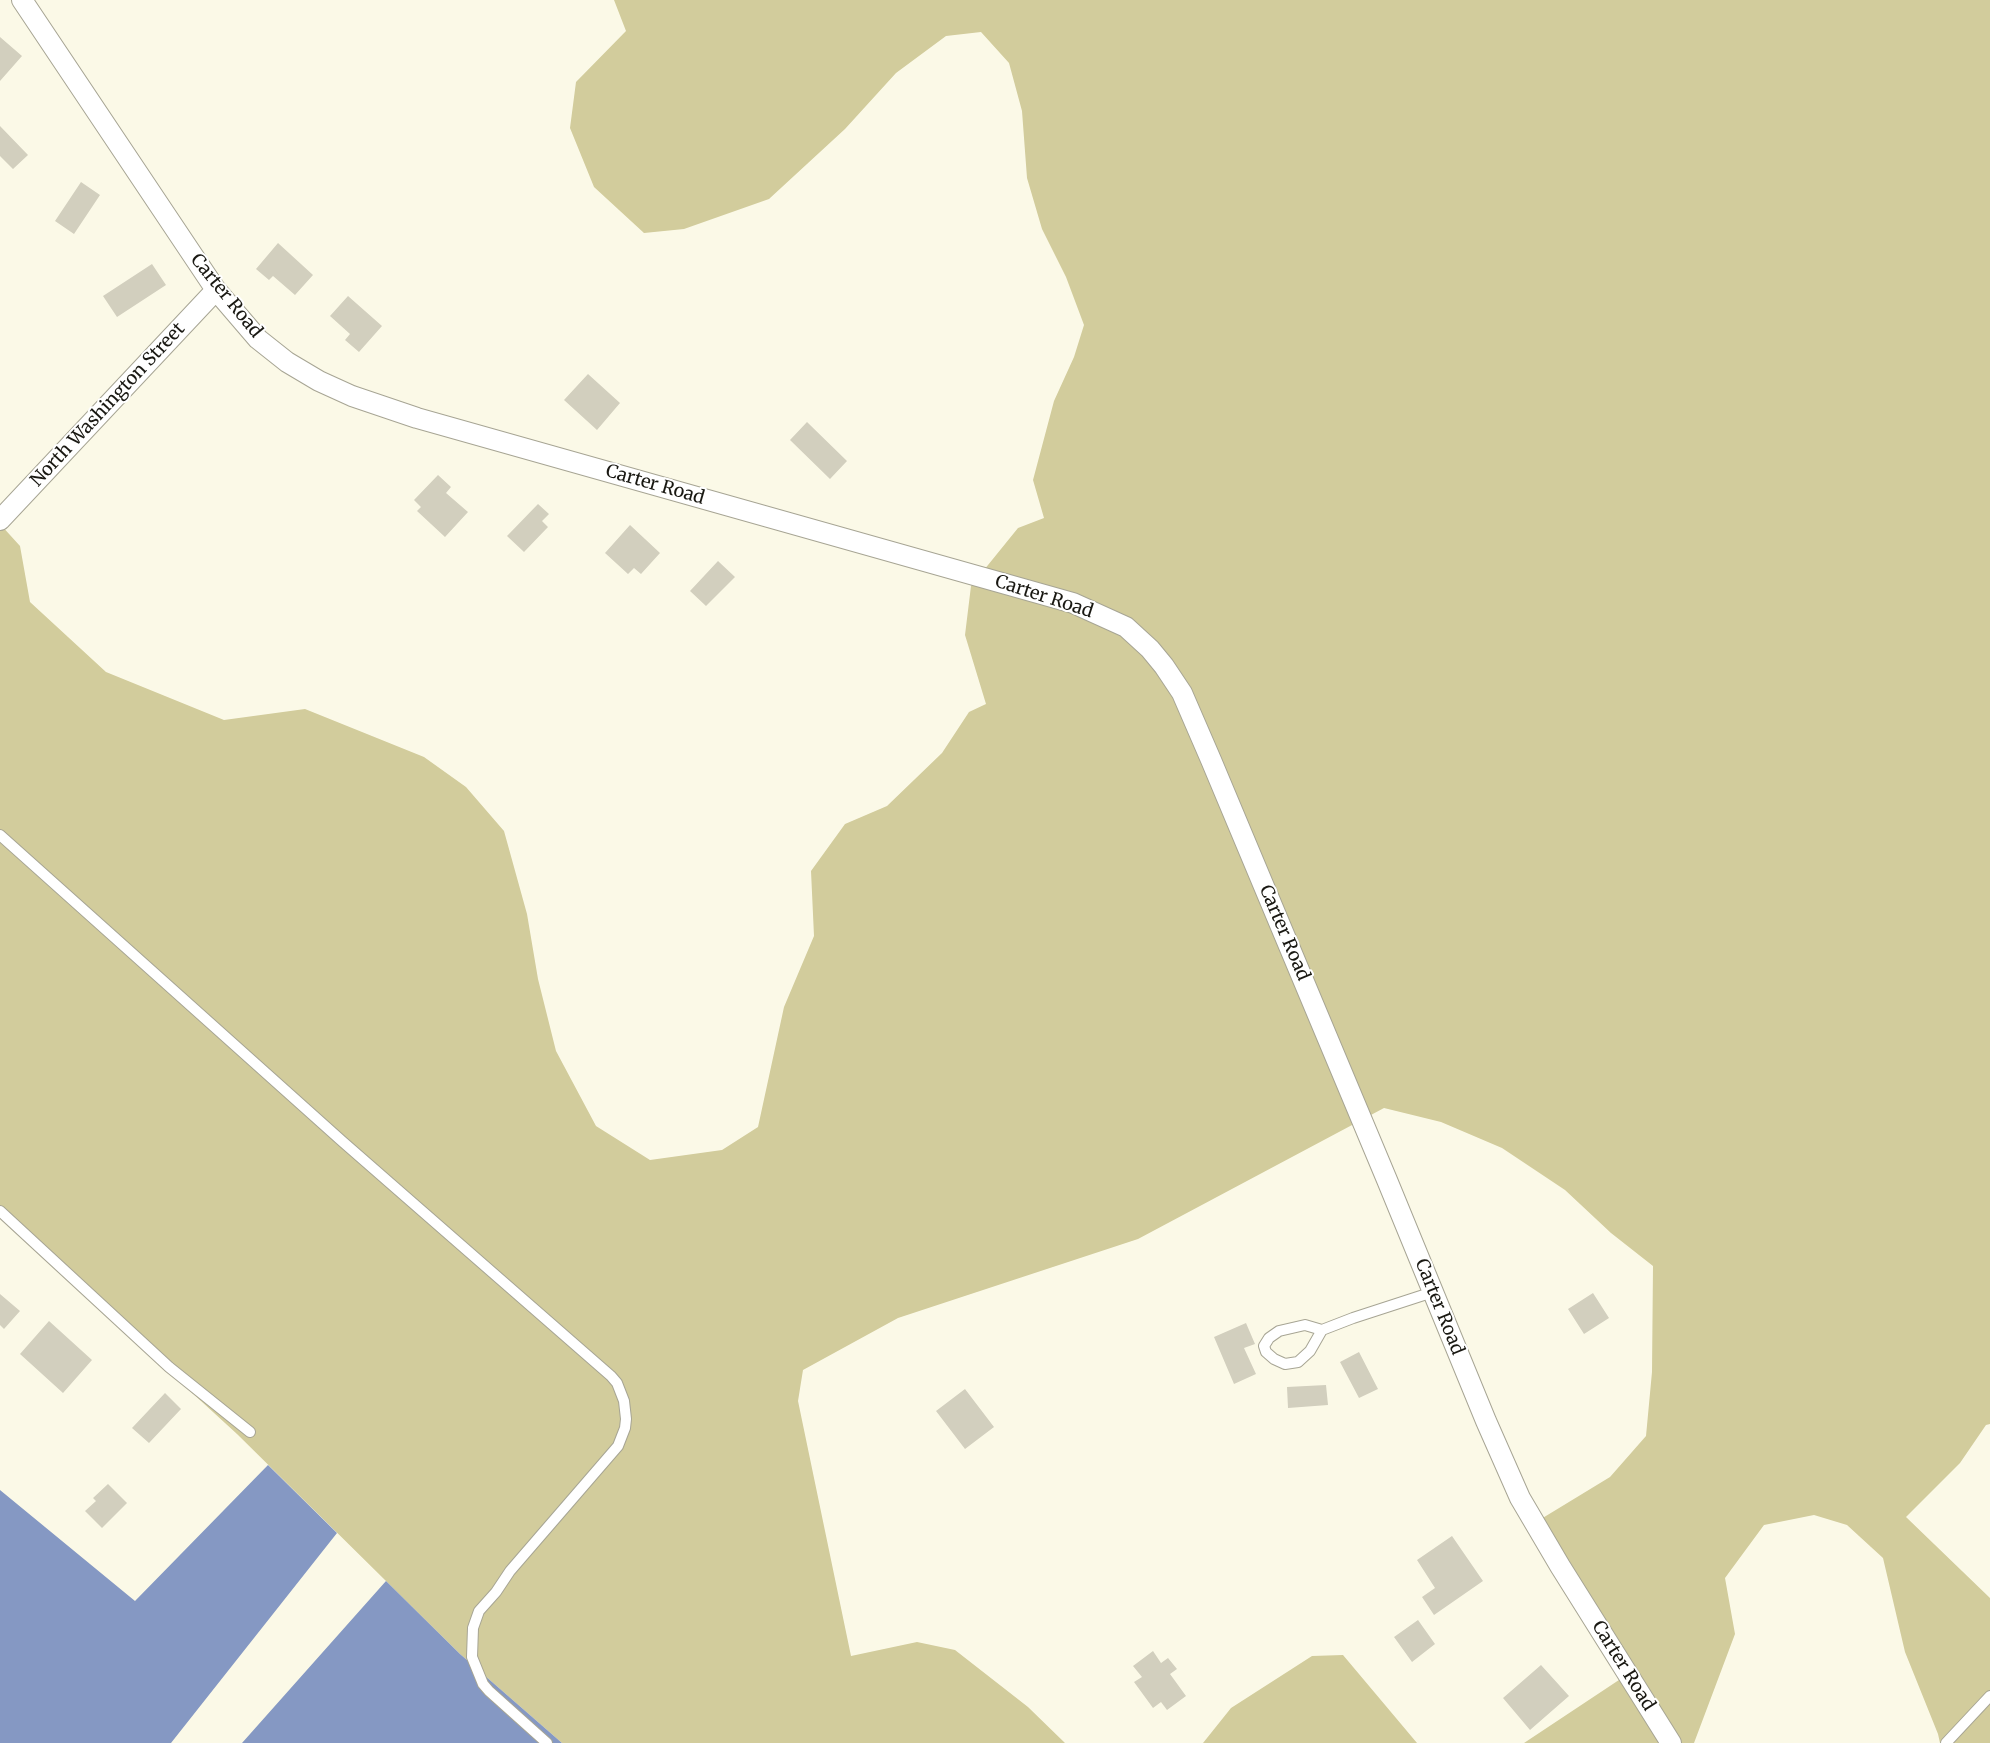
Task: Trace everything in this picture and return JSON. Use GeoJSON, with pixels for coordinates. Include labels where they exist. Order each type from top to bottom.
{"type":"FeatureCollection","features":[{"type":"Feature","properties":{"kind":"street","name":"Carter Road"},"geometry":{"type":"LineString","coordinates":[[22,0],[216,290],[258,339],[287,362],[319,381],[352,396],[417,418],[1073,603],[1126,627],[1159,660],[1182,694],[1486,1421],[1520,1498],[1560,1566],[1671,1743]]}},
{"type":"Feature","properties":{"kind":"street","name":"North Washington Street"},"geometry":{"type":"LineString","coordinates":[[0,520],[216,290]]}},
{"type":"Feature","properties":{"kind":"lane"},"geometry":{"type":"LineString","coordinates":[[0,835],[343,1142],[617,1383],[624,1401],[626,1419],[622,1438],[618,1446],[510,1571],[496,1592],[479,1611],[473,1628],[472,1657],[483,1684],[547,1743]]}},
{"type":"Feature","properties":{"kind":"lane"},"geometry":{"type":"LineString","coordinates":[[0,1211],[170,1367],[250,1432]]}},
{"type":"Feature","properties":{"kind":"lane"},"geometry":{"type":"LineString","coordinates":[[1322,1330],[1310,1351],[1298,1362],[1285,1364],[1274,1359],[1266,1352],[1264,1346],[1269,1338],[1279,1331],[1305,1325],[1322,1330],[1433,1292]]}},
{"type":"Feature","properties":{"kind":"lane"},"geometry":{"type":"LineString","coordinates":[[1946,1743],[1990,1696]]}},
{"type":"Feature","properties":{"kind":"shaded area"},"geometry":{"type":"Polygon","coordinates":[[[614,0],[1990,0],[1990,1424],[1986,1425],[1960,1463],[1906,1517],[1990,1598],[1990,1743],[1940,1743],[1905,1652],[1883,1558],[1847,1525],[1814,1515],[1764,1525],[1725,1578],[1735,1634],[1694,1743],[1524,1743],[1628,1674],[1541,1519],[1610,1477],[1646,1436],[1652,1372],[1653,1266],[1611,1233],[1565,1190],[1502,1148],[1441,1122],[1384,1108],[1138,1239],[898,1318],[803,1370],[798,1401],[851,1656],[917,1642],[955,1650],[1028,1707],[1065,1743],[562,1743],[460,1654],[237,1434],[0,1217],[0,524],[20,546],[30,602],[106,672],[224,720],[305,709],[424,757],[466,787],[504,831],[527,914],[538,979],[556,1051],[596,1126],[650,1160],[722,1150],[758,1127],[784,1007],[814,936],[811,871],[845,824],[887,806],[942,753],[969,712],[986,704],[965,635],[971,586],[1018,528],[1044,518],[1033,480],[1054,401],[1074,357],[1084,325],[1066,277],[1042,229],[1027,178],[1022,111],[1009,63],[981,32],[946,36],[896,73],[845,129],[769,199],[684,229],[644,233],[594,187],[570,128],[576,82],[626,31],[614,0]]]}},
{"type":"Feature","properties":{"kind":"shaded area"},"geometry":{"type":"Polygon","coordinates":[[[1343,1655],[1417,1743],[1203,1743],[1231,1708],[1312,1656],[1343,1655]]]}},
{"type":"Feature","properties":{"kind":"water"},"geometry":{"type":"Polygon","coordinates":[[[268,1465],[337,1533],[171,1743],[0,1743],[0,1490],[135,1601],[268,1465]]]}},
{"type":"Feature","properties":{"kind":"water"},"geometry":{"type":"Polygon","coordinates":[[[386,1581],[460,1654],[562,1743],[242,1743],[386,1581]]]}},
{"type":"Feature","properties":{"kind":"building"},"geometry":{"type":"Polygon","coordinates":[[[0,37],[22,56],[0,81],[0,37]]]}},
{"type":"Feature","properties":{"kind":"building"},"geometry":{"type":"Polygon","coordinates":[[[0,126],[28,155],[13,169],[0,156],[0,126]]]}},
{"type":"Feature","properties":{"kind":"building"},"geometry":{"type":"Polygon","coordinates":[[[81,182],[100,195],[74,234],[55,221],[81,182]]]}},
{"type":"Feature","properties":{"kind":"building"},"geometry":{"type":"Polygon","coordinates":[[[278,243],[313,275],[295,295],[273,276],[269,280],[256,269],[278,243]]]}},
{"type":"Feature","properties":{"kind":"building"},"geometry":{"type":"Polygon","coordinates":[[[152,264],[166,285],[117,317],[103,296],[152,264]]]}},
{"type":"Feature","properties":{"kind":"building"},"geometry":{"type":"Polygon","coordinates":[[[348,296],[382,326],[359,352],[345,340],[350,334],[330,316],[348,296]]]}},
{"type":"Feature","properties":{"kind":"building"},"geometry":{"type":"Polygon","coordinates":[[[588,374],[620,403],[597,430],[564,400],[588,374]]]}},
{"type":"Feature","properties":{"kind":"building"},"geometry":{"type":"Polygon","coordinates":[[[807,422],[847,461],[830,479],[790,440],[807,422]]]}},
{"type":"Feature","properties":{"kind":"building"},"geometry":{"type":"Polygon","coordinates":[[[438,475],[451,487],[446,493],[468,512],[445,537],[417,511],[421,507],[414,500],[438,475]]]}},
{"type":"Feature","properties":{"kind":"building"},"geometry":{"type":"Polygon","coordinates":[[[538,504],[549,514],[542,521],[548,527],[524,552],[507,536],[538,504]]]}},
{"type":"Feature","properties":{"kind":"building"},"geometry":{"type":"Polygon","coordinates":[[[630,525],[660,553],[641,574],[634,568],[628,574],[605,553],[630,525]]]}},
{"type":"Feature","properties":{"kind":"building"},"geometry":{"type":"Polygon","coordinates":[[[718,561],[735,577],[706,606],[690,591],[718,561]]]}},
{"type":"Feature","properties":{"kind":"building"},"geometry":{"type":"Polygon","coordinates":[[[1593,1293],[1609,1318],[1584,1334],[1568,1309],[1593,1293]]]}},
{"type":"Feature","properties":{"kind":"building"},"geometry":{"type":"Polygon","coordinates":[[[0,1294],[20,1311],[4,1329],[0,1325],[0,1294]]]}},
{"type":"Feature","properties":{"kind":"building"},"geometry":{"type":"Polygon","coordinates":[[[49,1321],[92,1360],[63,1393],[20,1354],[49,1321]]]}},
{"type":"Feature","properties":{"kind":"building"},"geometry":{"type":"Polygon","coordinates":[[[1246,1323],[1255,1344],[1244,1348],[1256,1374],[1234,1384],[1214,1337],[1246,1323]]]}},
{"type":"Feature","properties":{"kind":"building"},"geometry":{"type":"Polygon","coordinates":[[[1359,1352],[1378,1389],[1359,1398],[1340,1362],[1359,1352]]]}},
{"type":"Feature","properties":{"kind":"building"},"geometry":{"type":"Polygon","coordinates":[[[1326,1385],[1328,1405],[1288,1408],[1287,1387],[1326,1385]]]}},
{"type":"Feature","properties":{"kind":"building"},"geometry":{"type":"Polygon","coordinates":[[[965,1389],[994,1427],[965,1449],[936,1411],[965,1389]]]}},
{"type":"Feature","properties":{"kind":"building"},"geometry":{"type":"Polygon","coordinates":[[[165,1393],[181,1409],[149,1443],[132,1428],[165,1393]]]}},
{"type":"Feature","properties":{"kind":"building"},"geometry":{"type":"Polygon","coordinates":[[[108,1484],[127,1503],[102,1528],[85,1511],[96,1501],[93,1498],[108,1484]]]}},
{"type":"Feature","properties":{"kind":"building"},"geometry":{"type":"Polygon","coordinates":[[[1452,1536],[1483,1581],[1434,1615],[1422,1597],[1435,1588],[1417,1560],[1452,1536]]]}},
{"type":"Feature","properties":{"kind":"building"},"geometry":{"type":"Polygon","coordinates":[[[1418,1620],[1435,1644],[1412,1662],[1394,1637],[1418,1620]]]}},
{"type":"Feature","properties":{"kind":"building"},"geometry":{"type":"Polygon","coordinates":[[[1153,1651],[1161,1663],[1168,1658],[1177,1669],[1170,1674],[1186,1696],[1167,1710],[1161,1702],[1153,1708],[1134,1682],[1142,1677],[1133,1666],[1153,1651]]]}},
{"type":"Feature","properties":{"kind":"building"},"geometry":{"type":"Polygon","coordinates":[[[1541,1665],[1569,1696],[1530,1730],[1503,1698],[1541,1665]]]}}]}
